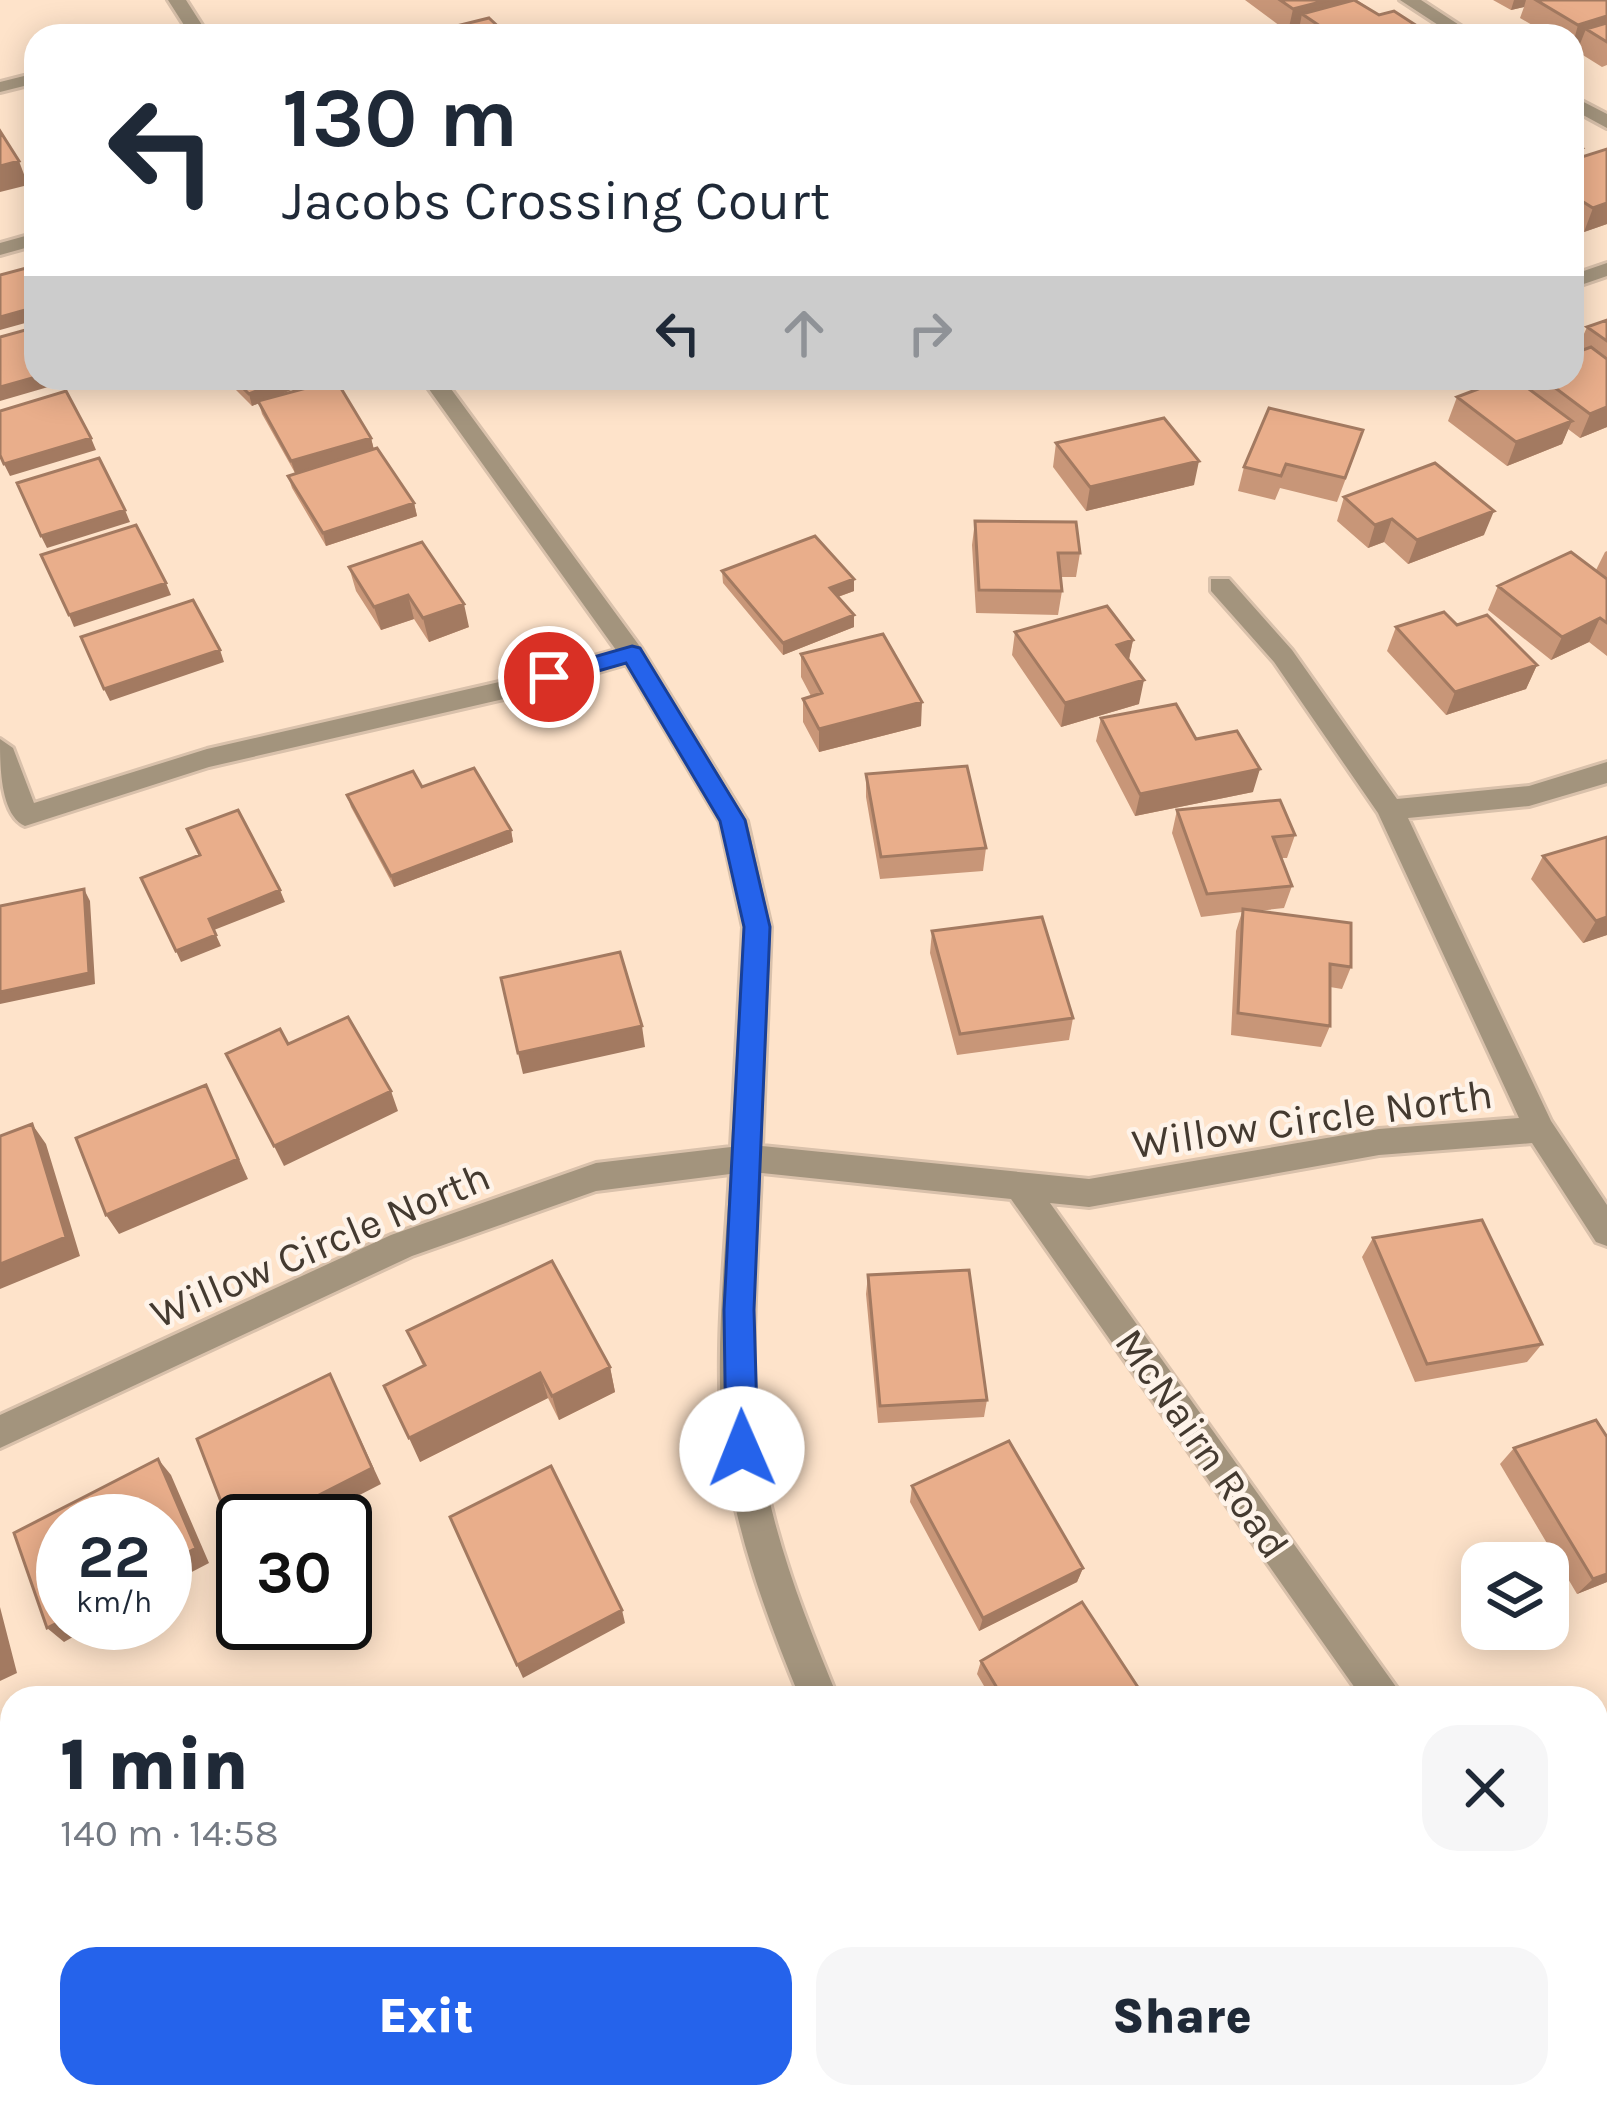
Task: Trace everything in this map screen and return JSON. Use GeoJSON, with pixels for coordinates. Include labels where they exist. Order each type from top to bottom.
{"type":"FeatureCollection","features":[{"type":"Feature","properties":{"kind":"street"},"geometry":{"type":"LineString","coordinates":[[1408,0],[1447,24]]}},
{"type":"Feature","properties":{"kind":"street"},"geometry":{"type":"LineString","coordinates":[[441,390],[632,654],[733,820],[757,927],[739,1310],[742,1449],[776,1596],[814,1686]]}},
{"type":"Feature","properties":{"kind":"street"},"geometry":{"type":"LineString","coordinates":[[1220,585],[1283,656],[1390,809],[1540,1129],[1607,1232]]}},
{"type":"Feature","properties":{"kind":"street"},"geometry":{"type":"LineString","coordinates":[[0,748],[25,816],[207,758],[508,689],[632,654]]}},
{"type":"Feature","properties":{"kind":"street"},"geometry":{"type":"LineString","coordinates":[[1390,809],[1497,799],[1607,772]]}},
{"type":"Feature","properties":{"kind":"street","name":"Willow Circle North"},"geometry":{"type":"LineString","coordinates":[[0,1432],[401,1245],[596,1177],[746,1158],[1090,1193],[1379,1142],[1540,1129]]}},
{"type":"Feature","properties":{"kind":"street","name":"McNairn Road"},"geometry":{"type":"LineString","coordinates":[[1022,1189],[1375,1686]]}},
{"type":"Feature","properties":{"kind":"building"},"geometry":{"type":"Polygon","coordinates":[[[1280,0],[1328,0],[1293,9],[1280,0]]]}},
{"type":"Feature","properties":{"kind":"building"},"geometry":{"type":"Polygon","coordinates":[[[1354,0],[1379,15],[1394,11],[1414,24],[1317,24],[1302,14],[1354,0]]]}},
{"type":"Feature","properties":{"kind":"building"},"geometry":{"type":"Polygon","coordinates":[[[1536,0],[1607,0],[1607,16],[1576,24],[1536,0]]]}},
{"type":"Feature","properties":{"kind":"building"},"geometry":{"type":"Polygon","coordinates":[[[489,18],[495,24],[464,24],[489,18]]]}},
{"type":"Feature","properties":{"kind":"building"},"geometry":{"type":"Polygon","coordinates":[[[1607,23],[1607,42],[1586,29],[1607,23]]]}},
{"type":"Feature","properties":{"kind":"building"},"geometry":{"type":"Polygon","coordinates":[[[0,131],[19,161],[0,166],[0,131]]]}},
{"type":"Feature","properties":{"kind":"building"},"geometry":{"type":"Polygon","coordinates":[[[1607,149],[1607,203],[1593,208],[1584,202],[1584,156],[1607,149]]]}},
{"type":"Feature","properties":{"kind":"building"},"geometry":{"type":"Polygon","coordinates":[[[24,269],[24,310],[0,317],[0,275],[24,269]]]}},
{"type":"Feature","properties":{"kind":"building"},"geometry":{"type":"Polygon","coordinates":[[[1607,320],[1607,341],[1587,327],[1607,320]]]}},
{"type":"Feature","properties":{"kind":"building"},"geometry":{"type":"Polygon","coordinates":[[[24,330],[24,380],[0,387],[0,337],[24,330]]]}},
{"type":"Feature","properties":{"kind":"building"},"geometry":{"type":"Polygon","coordinates":[[[1591,347],[1607,359],[1607,407],[1590,414],[1558,390],[1584,390],[1584,350],[1591,347]]]}},
{"type":"Feature","properties":{"kind":"building"},"geometry":{"type":"Polygon","coordinates":[[[299,390],[342,390],[371,438],[291,461],[258,401],[299,390]]]}},
{"type":"Feature","properties":{"kind":"building"},"geometry":{"type":"Polygon","coordinates":[[[1475,390],[1530,390],[1572,421],[1516,442],[1457,397],[1475,390]]]}},
{"type":"Feature","properties":{"kind":"building"},"geometry":{"type":"Polygon","coordinates":[[[66,391],[91,438],[4,464],[0,411],[66,391]]]}},
{"type":"Feature","properties":{"kind":"building"},"geometry":{"type":"Polygon","coordinates":[[[1269,408],[1363,430],[1345,478],[1286,464],[1281,476],[1244,467],[1269,408]]]}},
{"type":"Feature","properties":{"kind":"building"},"geometry":{"type":"Polygon","coordinates":[[[1164,418],[1199,461],[1090,487],[1056,443],[1164,418]]]}},
{"type":"Feature","properties":{"kind":"building"},"geometry":{"type":"Polygon","coordinates":[[[377,448],[414,503],[323,533],[288,476],[377,448]]]}},
{"type":"Feature","properties":{"kind":"building"},"geometry":{"type":"Polygon","coordinates":[[[99,458],[125,510],[41,536],[17,483],[99,458]]]}},
{"type":"Feature","properties":{"kind":"building"},"geometry":{"type":"Polygon","coordinates":[[[1435,463],[1494,511],[1417,540],[1392,519],[1375,525],[1344,497],[1435,463]]]}},
{"type":"Feature","properties":{"kind":"building"},"geometry":{"type":"Polygon","coordinates":[[[975,521],[1076,522],[1080,553],[1058,553],[1062,591],[979,590],[975,521]]]}},
{"type":"Feature","properties":{"kind":"building"},"geometry":{"type":"Polygon","coordinates":[[[136,525],[166,583],[69,615],[41,555],[136,525]]]}},
{"type":"Feature","properties":{"kind":"building"},"geometry":{"type":"Polygon","coordinates":[[[815,536],[854,579],[830,588],[854,615],[783,643],[722,571],[815,536]]]}},
{"type":"Feature","properties":{"kind":"building"},"geometry":{"type":"Polygon","coordinates":[[[422,542],[464,604],[423,618],[408,595],[374,607],[349,567],[422,542]]]}},
{"type":"Feature","properties":{"kind":"building"},"geometry":{"type":"Polygon","coordinates":[[[1571,552],[1607,579],[1607,623],[1600,618],[1562,637],[1498,586],[1571,552]]]}},
{"type":"Feature","properties":{"kind":"building"},"geometry":{"type":"Polygon","coordinates":[[[193,600],[220,650],[104,689],[81,637],[193,600]]]}},
{"type":"Feature","properties":{"kind":"building"},"geometry":{"type":"Polygon","coordinates":[[[1107,606],[1133,640],[1117,645],[1144,680],[1065,703],[1015,632],[1107,606]]]}},
{"type":"Feature","properties":{"kind":"building"},"geometry":{"type":"Polygon","coordinates":[[[1444,612],[1457,625],[1487,615],[1537,665],[1455,692],[1396,627],[1444,612]]]}},
{"type":"Feature","properties":{"kind":"building"},"geometry":{"type":"Polygon","coordinates":[[[883,634],[922,702],[819,729],[803,699],[822,693],[801,654],[883,634]]]}},
{"type":"Feature","properties":{"kind":"building"},"geometry":{"type":"Polygon","coordinates":[[[1176,704],[1196,739],[1237,731],[1260,769],[1140,794],[1101,718],[1176,704]]]}},
{"type":"Feature","properties":{"kind":"building"},"geometry":{"type":"Polygon","coordinates":[[[967,766],[986,848],[881,857],[866,774],[967,766]]]}},
{"type":"Feature","properties":{"kind":"building"},"geometry":{"type":"Polygon","coordinates":[[[474,768],[511,830],[391,876],[347,795],[413,771],[422,787],[474,768]]]}},
{"type":"Feature","properties":{"kind":"building"},"geometry":{"type":"Polygon","coordinates":[[[1280,800],[1295,835],[1273,837],[1292,886],[1207,894],[1177,810],[1280,800]]]}},
{"type":"Feature","properties":{"kind":"building"},"geometry":{"type":"Polygon","coordinates":[[[238,810],[280,890],[209,919],[216,935],[176,951],[141,878],[200,855],[187,829],[238,810]]]}},
{"type":"Feature","properties":{"kind":"building"},"geometry":{"type":"Polygon","coordinates":[[[1607,837],[1607,917],[1596,921],[1543,856],[1607,837]]]}},
{"type":"Feature","properties":{"kind":"building"},"geometry":{"type":"Polygon","coordinates":[[[84,889],[89,973],[0,992],[0,906],[84,889]]]}},
{"type":"Feature","properties":{"kind":"building"},"geometry":{"type":"Polygon","coordinates":[[[1243,909],[1351,923],[1351,967],[1330,964],[1330,1026],[1238,1013],[1243,909]]]}},
{"type":"Feature","properties":{"kind":"building"},"geometry":{"type":"Polygon","coordinates":[[[1042,917],[1073,1018],[960,1034],[932,931],[1042,917]]]}},
{"type":"Feature","properties":{"kind":"building"},"geometry":{"type":"Polygon","coordinates":[[[620,952],[642,1026],[518,1053],[501,978],[620,952]]]}},
{"type":"Feature","properties":{"kind":"building"},"geometry":{"type":"Polygon","coordinates":[[[348,1017],[391,1091],[274,1146],[226,1054],[280,1029],[288,1044],[348,1017]]]}},
{"type":"Feature","properties":{"kind":"building"},"geometry":{"type":"Polygon","coordinates":[[[206,1085],[238,1159],[106,1215],[76,1138],[206,1085]]]}},
{"type":"Feature","properties":{"kind":"building"},"geometry":{"type":"Polygon","coordinates":[[[32,1124],[66,1237],[0,1264],[0,1136],[32,1124]]]}},
{"type":"Feature","properties":{"kind":"building"},"geometry":{"type":"Polygon","coordinates":[[[1482,1220],[1542,1344],[1427,1364],[1373,1238],[1482,1220]]]}},
{"type":"Feature","properties":{"kind":"building"},"geometry":{"type":"Polygon","coordinates":[[[552,1261],[610,1367],[552,1396],[540,1373],[409,1438],[384,1386],[425,1365],[407,1331],[552,1261]]]}},
{"type":"Feature","properties":{"kind":"building"},"geometry":{"type":"Polygon","coordinates":[[[969,1270],[987,1400],[880,1406],[868,1275],[969,1270]]]}},
{"type":"Feature","properties":{"kind":"building"},"geometry":{"type":"Polygon","coordinates":[[[330,1374],[372,1468],[321,1494],[218,1494],[197,1439],[330,1374]]]}},
{"type":"Feature","properties":{"kind":"building"},"geometry":{"type":"Polygon","coordinates":[[[1596,1420],[1607,1437],[1607,1574],[1593,1579],[1514,1448],[1596,1420]]]}},
{"type":"Feature","properties":{"kind":"building"},"geometry":{"type":"Polygon","coordinates":[[[1009,1441],[1083,1568],[983,1618],[912,1486],[1009,1441]]]}},
{"type":"Feature","properties":{"kind":"building"},"geometry":{"type":"Polygon","coordinates":[[[158,1459],[173,1494],[90,1494],[158,1459]]]}},
{"type":"Feature","properties":{"kind":"building"},"geometry":{"type":"Polygon","coordinates":[[[551,1466],[622,1610],[517,1665],[450,1517],[551,1466]]]}},
{"type":"Feature","properties":{"kind":"building"},"geometry":{"type":"Polygon","coordinates":[[[36,1522],[36,1596],[14,1533],[36,1522]]]}},
{"type":"Feature","properties":{"kind":"building"},"geometry":{"type":"Polygon","coordinates":[[[1082,1602],[1137,1686],[996,1686],[981,1661],[1082,1602]]]}},
{"type":"Feature","properties":{"kind":"route"},"geometry":{"type":"LineString","coordinates":[[549,677],[632,654],[733,820],[757,927],[739,1310],[742,1449]]}}]}
